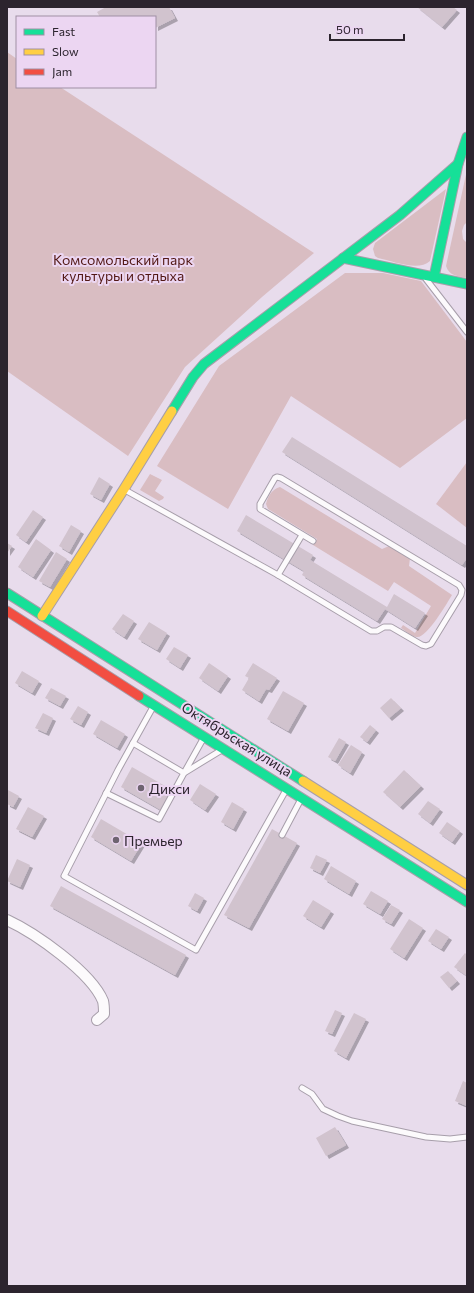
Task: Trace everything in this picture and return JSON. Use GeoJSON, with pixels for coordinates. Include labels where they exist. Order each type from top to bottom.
{"type":"FeatureCollection","features":[{"type":"Feature","properties":{"kind":"main road"},"geometry":{"type":"LineString","coordinates":[[434,277],[458,164],[467,137]]}},
{"type":"Feature","properties":{"kind":"main road"},"geometry":{"type":"LineString","coordinates":[[34,628],[124,489],[193,377],[204,364],[406,210],[458,164]]}},
{"type":"Feature","properties":{"kind":"main road"},"geometry":{"type":"LineString","coordinates":[[343,258],[467,284]]}},
{"type":"Feature","properties":{"kind":"main road","name":"Октябрьская улица"},"geometry":{"type":"LineString","coordinates":[[7,593],[467,885]]}},
{"type":"Feature","properties":{"kind":"main road","name":"Октябрьская улица"},"geometry":{"type":"LineString","coordinates":[[7,612],[286,790],[467,902]]}},
{"type":"Feature","properties":{"kind":"street"},"geometry":{"type":"LineString","coordinates":[[7,920],[60,953],[90,982],[104,1003],[104,1014],[97,1020]]}},
{"type":"Feature","properties":{"kind":"lane"},"geometry":{"type":"LineString","coordinates":[[423,275],[467,332]]}},
{"type":"Feature","properties":{"kind":"lane"},"geometry":{"type":"LineString","coordinates":[[124,489],[278,575],[371,631],[377,631],[384,627],[391,627],[424,646],[431,644],[461,595],[462,590],[459,585],[282,478],[275,478],[260,504],[260,509],[313,541]]}},
{"type":"Feature","properties":{"kind":"lane"},"geometry":{"type":"LineString","coordinates":[[278,575],[302,535]]}},
{"type":"Feature","properties":{"kind":"lane"},"geometry":{"type":"LineString","coordinates":[[154,705],[106,793],[64,876],[196,950],[286,790]]}},
{"type":"Feature","properties":{"kind":"lane"},"geometry":{"type":"LineString","coordinates":[[106,793],[159,819],[204,738]]}},
{"type":"Feature","properties":{"kind":"lane"},"geometry":{"type":"LineString","coordinates":[[133,743],[184,772]]}},
{"type":"Feature","properties":{"kind":"lane"},"geometry":{"type":"LineString","coordinates":[[184,772],[223,749]]}},
{"type":"Feature","properties":{"kind":"lane"},"geometry":{"type":"LineString","coordinates":[[282,835],[301,799]]}},
{"type":"Feature","properties":{"kind":"lane"},"geometry":{"type":"LineString","coordinates":[[302,1088],[312,1094],[323,1109],[352,1121],[426,1137],[450,1139],[467,1136]]}},
{"type":"Feature","properties":{"kind":"green space","name":"Комсомольский парк культуры и отдыха"},"geometry":{"type":"Polygon","coordinates":[[[7,52],[16,58],[16,88],[62,88],[314,253],[262,297],[185,367],[128,456],[7,371],[7,52]]]}},
{"type":"Feature","properties":{"kind":"green space"},"geometry":{"type":"Polygon","coordinates":[[[467,170],[467,222],[462,231],[463,239],[467,243],[467,278],[452,274],[446,266],[467,170]]]}},
{"type":"Feature","properties":{"kind":"green space"},"geometry":{"type":"Polygon","coordinates":[[[446,189],[430,261],[419,266],[412,266],[375,256],[373,249],[375,243],[446,189]]]}},
{"type":"Feature","properties":{"kind":"green space"},"geometry":{"type":"Polygon","coordinates":[[[345,273],[383,273],[421,281],[467,342],[467,418],[400,468],[291,396],[228,509],[157,466],[219,366],[345,273]]]}},
{"type":"Feature","properties":{"kind":"green space"},"geometry":{"type":"Polygon","coordinates":[[[467,462],[467,528],[436,504],[467,462]]]}},
{"type":"Feature","properties":{"kind":"green space"},"geometry":{"type":"Polygon","coordinates":[[[150,474],[162,480],[155,491],[164,497],[159,501],[140,490],[150,474]]]}},
{"type":"Feature","properties":{"kind":"green space"},"geometry":{"type":"Polygon","coordinates":[[[280,487],[382,549],[389,546],[410,558],[409,566],[452,595],[426,632],[421,636],[415,637],[401,628],[403,625],[415,633],[431,606],[394,582],[388,591],[313,545],[317,539],[268,509],[266,504],[269,496],[275,489],[280,487]]]}},
{"type":"Feature","properties":{"kind":"building"},"geometry":{"type":"Polygon","coordinates":[[[106,7],[169,7],[175,18],[156,28],[156,16],[99,16],[97,12],[106,7]]]}},
{"type":"Feature","properties":{"kind":"building"},"geometry":{"type":"Polygon","coordinates":[[[417,7],[453,7],[457,10],[442,27],[417,7]]]}},
{"type":"Feature","properties":{"kind":"building"},"geometry":{"type":"Polygon","coordinates":[[[292,437],[467,546],[467,558],[462,565],[282,452],[292,437]]]}},
{"type":"Feature","properties":{"kind":"building"},"geometry":{"type":"Polygon","coordinates":[[[99,477],[110,484],[101,500],[90,494],[99,477]]]}},
{"type":"Feature","properties":{"kind":"building"},"geometry":{"type":"Polygon","coordinates":[[[33,510],[43,517],[26,542],[16,535],[33,510]]]}},
{"type":"Feature","properties":{"kind":"building"},"geometry":{"type":"Polygon","coordinates":[[[246,515],[313,555],[310,560],[387,607],[394,594],[425,613],[415,628],[385,609],[377,621],[302,575],[304,571],[237,531],[246,515]]]}},
{"type":"Feature","properties":{"kind":"building"},"geometry":{"type":"Polygon","coordinates":[[[71,525],[81,531],[69,552],[59,546],[71,525]]]}},
{"type":"Feature","properties":{"kind":"building"},"geometry":{"type":"Polygon","coordinates":[[[36,539],[51,550],[33,577],[18,567],[36,539]]]}},
{"type":"Feature","properties":{"kind":"building"},"geometry":{"type":"Polygon","coordinates":[[[7,543],[12,546],[7,553],[7,543]]]}},
{"type":"Feature","properties":{"kind":"building"},"geometry":{"type":"Polygon","coordinates":[[[56,552],[67,559],[50,587],[39,581],[56,552]]]}},
{"type":"Feature","properties":{"kind":"building"},"geometry":{"type":"Polygon","coordinates":[[[123,614],[134,621],[124,637],[112,629],[123,614]]]}},
{"type":"Feature","properties":{"kind":"building"},"geometry":{"type":"Polygon","coordinates":[[[149,622],[167,633],[157,650],[138,639],[149,622]]]}},
{"type":"Feature","properties":{"kind":"building"},"geometry":{"type":"Polygon","coordinates":[[[174,647],[188,655],[180,668],[166,659],[174,647]]]}},
{"type":"Feature","properties":{"kind":"building"},"geometry":{"type":"Polygon","coordinates":[[[209,663],[228,676],[218,691],[199,678],[209,663]]]}},
{"type":"Feature","properties":{"kind":"building"},"geometry":{"type":"Polygon","coordinates":[[[253,663],[277,678],[269,690],[266,689],[259,701],[242,690],[249,678],[245,676],[253,663]]]}},
{"type":"Feature","properties":{"kind":"building"},"geometry":{"type":"Polygon","coordinates":[[[22,671],[39,681],[32,693],[15,683],[22,671]]]}},
{"type":"Feature","properties":{"kind":"building"},"geometry":{"type":"Polygon","coordinates":[[[51,688],[66,696],[60,706],[45,698],[51,688]]]}},
{"type":"Feature","properties":{"kind":"building"},"geometry":{"type":"Polygon","coordinates":[[[283,691],[304,703],[288,731],[267,719],[283,691]]]}},
{"type":"Feature","properties":{"kind":"building"},"geometry":{"type":"Polygon","coordinates":[[[391,698],[401,708],[389,718],[380,708],[391,698]]]}},
{"type":"Feature","properties":{"kind":"building"},"geometry":{"type":"Polygon","coordinates":[[[78,706],[88,712],[81,725],[70,719],[78,706]]]}},
{"type":"Feature","properties":{"kind":"building"},"geometry":{"type":"Polygon","coordinates":[[[43,713],[53,718],[46,733],[35,728],[43,713]]]}},
{"type":"Feature","properties":{"kind":"building"},"geometry":{"type":"Polygon","coordinates":[[[101,720],[125,734],[117,748],[93,734],[101,720]]]}},
{"type":"Feature","properties":{"kind":"building"},"geometry":{"type":"Polygon","coordinates":[[[370,725],[376,730],[367,742],[360,737],[370,725]]]}},
{"type":"Feature","properties":{"kind":"building"},"geometry":{"type":"Polygon","coordinates":[[[339,738],[346,742],[335,761],[328,757],[339,738]]]}},
{"type":"Feature","properties":{"kind":"building"},"geometry":{"type":"Polygon","coordinates":[[[351,745],[362,752],[350,773],[338,765],[351,745]]]}},
{"type":"Feature","properties":{"kind":"building"},"geometry":{"type":"Polygon","coordinates":[[[132,767],[172,790],[161,810],[121,787],[132,767]]]}},
{"type":"Feature","properties":{"kind":"building"},"geometry":{"type":"Polygon","coordinates":[[[404,770],[421,786],[400,807],[383,792],[404,770]]]}},
{"type":"Feature","properties":{"kind":"building"},"geometry":{"type":"Polygon","coordinates":[[[200,784],[216,794],[205,810],[190,800],[200,784]]]}},
{"type":"Feature","properties":{"kind":"building"},"geometry":{"type":"Polygon","coordinates":[[[8,790],[19,796],[13,807],[7,804],[8,790]]]}},
{"type":"Feature","properties":{"kind":"building"},"geometry":{"type":"Polygon","coordinates":[[[428,801],[440,809],[430,823],[418,814],[428,801]]]}},
{"type":"Feature","properties":{"kind":"building"},"geometry":{"type":"Polygon","coordinates":[[[232,802],[244,809],[233,829],[221,822],[232,802]]]}},
{"type":"Feature","properties":{"kind":"building"},"geometry":{"type":"Polygon","coordinates":[[[28,807],[44,816],[32,837],[16,829],[28,807]]]}},
{"type":"Feature","properties":{"kind":"building","name":"Премьер"},"geometry":{"type":"Polygon","coordinates":[[[101,819],[142,843],[131,861],[91,837],[101,819]]]}},
{"type":"Feature","properties":{"kind":"building"},"geometry":{"type":"Polygon","coordinates":[[[447,822],[460,831],[452,842],[439,833],[447,822]]]}},
{"type":"Feature","properties":{"kind":"building"},"geometry":{"type":"Polygon","coordinates":[[[272,829],[297,843],[249,928],[224,915],[272,829]]]}},
{"type":"Feature","properties":{"kind":"building"},"geometry":{"type":"Polygon","coordinates":[[[316,855],[327,860],[320,873],[310,868],[316,855]]]}},
{"type":"Feature","properties":{"kind":"building"},"geometry":{"type":"Polygon","coordinates":[[[17,859],[30,865],[20,887],[7,881],[17,859]]]}},
{"type":"Feature","properties":{"kind":"building"},"geometry":{"type":"Polygon","coordinates":[[[331,866],[356,881],[349,894],[324,879],[331,866]]]}},
{"type":"Feature","properties":{"kind":"building"},"geometry":{"type":"Polygon","coordinates":[[[61,886],[186,955],[175,975],[50,906],[61,886]]]}},
{"type":"Feature","properties":{"kind":"building"},"geometry":{"type":"Polygon","coordinates":[[[371,891],[388,901],[380,914],[363,904],[371,891]]]}},
{"type":"Feature","properties":{"kind":"building"},"geometry":{"type":"Polygon","coordinates":[[[195,893],[204,898],[197,911],[188,906],[195,893]]]}},
{"type":"Feature","properties":{"kind":"building"},"geometry":{"type":"Polygon","coordinates":[[[313,900],[331,911],[321,927],[303,916],[313,900]]]}},
{"type":"Feature","properties":{"kind":"building"},"geometry":{"type":"Polygon","coordinates":[[[391,905],[400,910],[391,924],[382,919],[391,905]]]}},
{"type":"Feature","properties":{"kind":"building"},"geometry":{"type":"Polygon","coordinates":[[[409,919],[423,928],[404,958],[390,949],[409,919]]]}},
{"type":"Feature","properties":{"kind":"building"},"geometry":{"type":"Polygon","coordinates":[[[436,929],[449,937],[441,949],[428,941],[436,929]]]}},
{"type":"Feature","properties":{"kind":"building"},"geometry":{"type":"Polygon","coordinates":[[[465,953],[467,955],[467,976],[454,967],[465,953]]]}},
{"type":"Feature","properties":{"kind":"building"},"geometry":{"type":"Polygon","coordinates":[[[448,971],[457,981],[449,988],[440,977],[448,971]]]}},
{"type":"Feature","properties":{"kind":"building"},"geometry":{"type":"Polygon","coordinates":[[[335,1010],[342,1013],[332,1034],[325,1031],[335,1010]]]}},
{"type":"Feature","properties":{"kind":"building"},"geometry":{"type":"Polygon","coordinates":[[[354,1013],[366,1019],[346,1058],[334,1051],[354,1013]]]}},
{"type":"Feature","properties":{"kind":"building"},"geometry":{"type":"Polygon","coordinates":[[[463,1081],[467,1083],[467,1106],[455,1101],[463,1081]]]}},
{"type":"Feature","properties":{"kind":"building"},"geometry":{"type":"Polygon","coordinates":[[[335,1127],[346,1145],[326,1156],[316,1138],[335,1127]]]}},
{"type":"Feature","properties":{"kind":"traffic: fast"},"geometry":{"type":"LineString","coordinates":[[434,277],[458,164],[467,137]]}},
{"type":"Feature","properties":{"kind":"traffic: fast"},"geometry":{"type":"LineString","coordinates":[[172,411],[193,377],[204,364],[400,215],[458,164]]}},
{"type":"Feature","properties":{"kind":"traffic: fast"},"geometry":{"type":"LineString","coordinates":[[343,258],[467,284]]}},
{"type":"Feature","properties":{"kind":"traffic: fast"},"geometry":{"type":"LineString","coordinates":[[7,593],[303,781]]}},
{"type":"Feature","properties":{"kind":"traffic: fast"},"geometry":{"type":"LineString","coordinates":[[139,696],[467,902]]}},
{"type":"Feature","properties":{"kind":"traffic: slow"},"geometry":{"type":"LineString","coordinates":[[42,616],[124,489],[172,411]]}},
{"type":"Feature","properties":{"kind":"traffic: slow"},"geometry":{"type":"LineString","coordinates":[[303,781],[467,885]]}},
{"type":"Feature","properties":{"kind":"traffic: jam"},"geometry":{"type":"LineString","coordinates":[[7,611],[139,696]]}},
{"type":"Feature","properties":{"kind":"place","name":"Дикси"},"geometry":{"type":"Point","coordinates":[141,788]}},
{"type":"Feature","properties":{"kind":"place","name":"Премьер"},"geometry":{"type":"Point","coordinates":[116,840]}}]}
